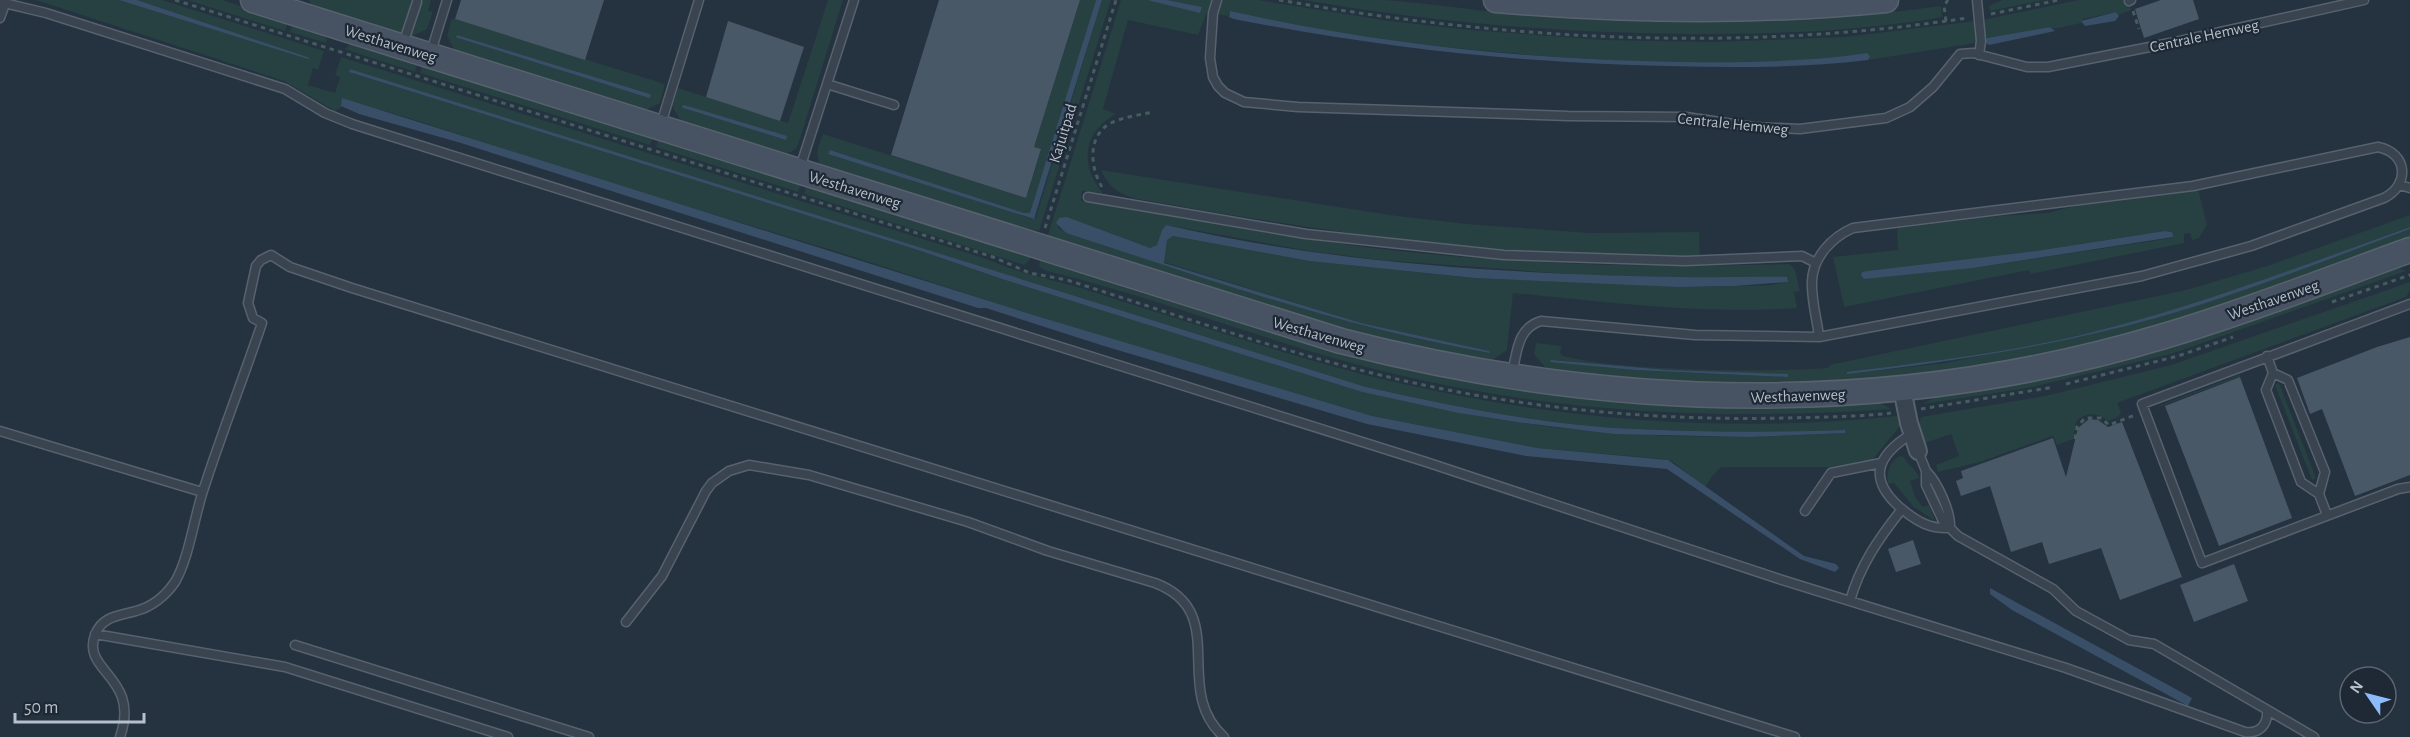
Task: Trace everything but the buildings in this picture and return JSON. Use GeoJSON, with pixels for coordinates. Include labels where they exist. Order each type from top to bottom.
{"type":"FeatureCollection","features":[{"type":"Feature","properties":{"kind":"street","name":"Westhavenweg"},"geometry":{"type":"LineString","coordinates":[[253,0],[294,6],[403,47],[1341,341],[1414,360],[1511,378],[1583,388],[1692,396],[1817,395],[1902,389],[2030,369],[2160,337],[2410,251]]}},
{"type":"Feature","properties":{"kind":"street"},"geometry":{"type":"LineString","coordinates":[[1496,0],[1632,9],[1706,9],[1799,7],[1886,0]]}},
{"type":"Feature","properties":{"kind":"street"},"geometry":{"type":"LineString","coordinates":[[1902,389],[1918,451]]}},
{"type":"Feature","properties":{"kind":"lane"},"geometry":{"type":"LineString","coordinates":[[430,55],[447,0]]}},
{"type":"Feature","properties":{"kind":"lane"},"geometry":{"type":"LineString","coordinates":[[660,128],[699,0]]}},
{"type":"Feature","properties":{"kind":"lane"},"geometry":{"type":"LineString","coordinates":[[800,172],[854,0]]}},
{"type":"Feature","properties":{"kind":"lane","name":"Centrale Hemweg"},"geometry":{"type":"LineString","coordinates":[[1217,0],[1213,13],[1210,58],[1214,77],[1218,86],[1225,93],[1244,102],[1298,107],[1568,117],[1686,117],[1754,127],[1800,129],[1886,118],[1910,107],[1923,98],[1943,77],[1960,54],[1979,55],[2026,67],[2048,68],[2364,0]]}},
{"type":"Feature","properties":{"kind":"lane"},"geometry":{"type":"LineString","coordinates":[[1977,0],[1981,41],[1979,55]]}},
{"type":"Feature","properties":{"kind":"lane"},"geometry":{"type":"LineString","coordinates":[[403,47],[417,2]]}},
{"type":"Feature","properties":{"kind":"lane"},"geometry":{"type":"LineString","coordinates":[[0,18],[2,3],[46,13],[285,89],[326,113],[351,124],[1426,462],[1850,601],[2066,668],[2245,732],[2253,733],[2263,727],[2268,717],[2267,711]]}},
{"type":"Feature","properties":{"kind":"lane"},"geometry":{"type":"LineString","coordinates":[[827,84],[894,105]]}},
{"type":"Feature","properties":{"kind":"lane"},"geometry":{"type":"LineString","coordinates":[[1511,378],[1521,338],[1528,327],[1541,321],[1695,335],[1819,337],[2142,276],[2251,246],[2384,198],[2395,191],[2403,172],[2398,158],[2392,152],[2378,147],[2193,186],[1861,225],[1844,231],[1833,239],[1816,263],[1812,281],[1819,337]]}},
{"type":"Feature","properties":{"kind":"lane"},"geometry":{"type":"LineString","coordinates":[[2399,185],[2410,188]]}},
{"type":"Feature","properties":{"kind":"lane"},"geometry":{"type":"LineString","coordinates":[[1088,197],[1306,234],[1492,254],[1685,261],[1802,256],[1816,263]]}},
{"type":"Feature","properties":{"kind":"lane"},"geometry":{"type":"LineString","coordinates":[[120,737],[125,703],[118,685],[95,658],[93,650],[95,634],[106,620],[148,607],[158,600],[173,584],[183,565],[202,492],[262,323],[253,318],[249,309],[256,266],[261,260],[271,255],[290,267],[352,288],[1796,737]]}},
{"type":"Feature","properties":{"kind":"lane"},"geometry":{"type":"LineString","coordinates":[[2410,304],[2142,404],[2202,563],[2398,489],[2410,488]]}},
{"type":"Feature","properties":{"kind":"lane"},"geometry":{"type":"LineString","coordinates":[[2267,356],[2273,373],[2266,390],[2301,482],[2319,494],[2327,515]]}},
{"type":"Feature","properties":{"kind":"lane"},"geometry":{"type":"LineString","coordinates":[[2273,373],[2288,380],[2325,472],[2319,494]]}},
{"type":"Feature","properties":{"kind":"lane"},"geometry":{"type":"LineString","coordinates":[[0,431],[202,492]]}},
{"type":"Feature","properties":{"kind":"lane"},"geometry":{"type":"LineString","coordinates":[[1913,433],[1891,449],[1881,463],[1879,477],[1882,486],[1902,509],[1923,525],[1950,528]]}},
{"type":"Feature","properties":{"kind":"lane"},"geometry":{"type":"LineString","coordinates":[[1918,451],[1926,471],[1926,485],[1943,522],[1964,540],[2053,589],[2076,611],[2129,640],[2154,645],[2314,737]]}},
{"type":"Feature","properties":{"kind":"lane"},"geometry":{"type":"LineString","coordinates":[[1806,512],[1831,473],[1881,463]]}},
{"type":"Feature","properties":{"kind":"lane"},"geometry":{"type":"LineString","coordinates":[[626,622],[662,576],[706,491],[720,477],[738,467],[749,465],[809,475],[968,522],[1048,551],[1155,583],[1172,591],[1186,604],[1196,624],[1200,667],[1199,693],[1202,705],[1214,727],[1224,737]]}},
{"type":"Feature","properties":{"kind":"lane"},"geometry":{"type":"LineString","coordinates":[[1850,601],[1856,580],[1870,553],[1902,509]]}},
{"type":"Feature","properties":{"kind":"lane"},"geometry":{"type":"LineString","coordinates":[[95,634],[285,667],[508,737]]}},
{"type":"Feature","properties":{"kind":"lane"},"geometry":{"type":"LineString","coordinates":[[295,645],[589,737]]}},
{"type":"Feature","properties":{"kind":"path","name":"Kajuitpad"},"geometry":{"type":"LineString","coordinates":[[1030,273],[1116,0]]}},
{"type":"Feature","properties":{"kind":"path"},"geometry":{"type":"LineString","coordinates":[[1946,21],[1944,6],[1948,0]]}},
{"type":"Feature","properties":{"kind":"path"},"geometry":{"type":"LineString","coordinates":[[2130,0],[2139,29]]}},
{"type":"Feature","properties":{"kind":"path"},"geometry":{"type":"LineString","coordinates":[[1119,201],[1109,194],[1097,179],[1093,161],[1095,142],[1099,134],[1110,123],[1153,112]]}},
{"type":"Feature","properties":{"kind":"path"},"geometry":{"type":"LineString","coordinates":[[2075,439],[2077,427],[2085,418],[2101,418],[2109,425],[2144,411]]}},
{"type":"Feature","properties":{"kind":"green space"},"geometry":{"type":"Polygon","coordinates":[[[36,0],[119,0],[310,59],[137,0],[162,0],[324,51],[318,70],[313,68],[308,85],[335,93],[340,77],[335,75],[341,57],[987,259],[1015,270],[1089,290],[1308,359],[1395,382],[1519,406],[1644,420],[1771,424],[1897,416],[1901,425],[1872,460],[1859,461],[1860,464],[1853,467],[1721,467],[1705,488],[1673,462],[1664,459],[1537,448],[1372,416],[1040,317],[841,253],[567,170],[412,119],[377,109],[341,106],[335,111],[284,81],[36,0]],[[349,69],[349,72],[1362,392],[1489,418],[1559,428],[1667,436],[1748,437],[1845,433],[1845,430],[1787,432],[1613,428],[1551,422],[1489,412],[1366,387],[349,69]]]}},
{"type":"Feature","properties":{"kind":"green space"},"geometry":{"type":"Polygon","coordinates":[[[187,0],[222,0],[288,21],[285,31],[187,0]]]}},
{"type":"Feature","properties":{"kind":"green space"},"geometry":{"type":"Polygon","coordinates":[[[309,0],[414,0],[404,30],[398,35],[315,10],[309,0]]]}},
{"type":"Feature","properties":{"kind":"green space"},"geometry":{"type":"Polygon","coordinates":[[[420,0],[431,0],[428,11],[433,12],[427,29],[411,37],[411,31],[420,0]]]}},
{"type":"Feature","properties":{"kind":"green space"},"geometry":{"type":"Polygon","coordinates":[[[828,0],[843,0],[796,149],[785,155],[683,125],[672,106],[678,88],[788,123],[828,0]],[[682,108],[786,140],[787,137],[682,108]]]}},
{"type":"Feature","properties":{"kind":"green space"},"geometry":{"type":"Polygon","coordinates":[[[1080,0],[1096,0],[1031,213],[1024,213],[830,150],[828,154],[977,199],[1032,219],[1036,217],[1102,0],[1111,0],[1039,231],[997,223],[822,168],[817,155],[823,134],[1026,198],[1041,150],[1034,147],[1080,0]]]}},
{"type":"Feature","properties":{"kind":"green space"},"geometry":{"type":"Polygon","coordinates":[[[1121,0],[1147,0],[1200,12],[1201,7],[1167,0],[1212,0],[1198,35],[1128,20],[1103,109],[1116,114],[1097,130],[1088,150],[1090,171],[1103,193],[1082,191],[1081,201],[1327,242],[1409,252],[1504,260],[1599,264],[1695,266],[1790,264],[1795,270],[1800,291],[1794,292],[1797,308],[1761,310],[1690,309],[1513,293],[1507,350],[1487,364],[1377,342],[1094,254],[1048,235],[1121,0]],[[1067,217],[1058,227],[1066,233],[1329,316],[1418,339],[1490,353],[1361,323],[1164,262],[1167,240],[1173,236],[1309,261],[1475,278],[1704,287],[1770,285],[1788,282],[1786,277],[1582,275],[1381,260],[1309,251],[1166,225],[1157,245],[1150,248],[1067,217]]]}},
{"type":"Feature","properties":{"kind":"green space"},"geometry":{"type":"Polygon","coordinates":[[[1222,0],[1258,0],[1390,21],[1471,30],[1605,40],[1712,42],[1844,37],[1975,21],[1976,43],[1868,60],[1867,53],[1751,63],[1674,63],[1596,59],[1434,46],[1311,28],[1230,11],[1228,16],[1217,14],[1222,0]]]}},
{"type":"Feature","properties":{"kind":"green space"},"geometry":{"type":"Polygon","coordinates":[[[1303,0],[1385,0],[1530,16],[1600,20],[1698,22],[1795,19],[1941,6],[1942,17],[1879,26],[1783,33],[1640,33],[1495,25],[1303,0]]]}},
{"type":"Feature","properties":{"kind":"green space"},"geometry":{"type":"Polygon","coordinates":[[[2002,0],[2044,0],[1990,11],[1989,6],[2002,0]]]}},
{"type":"Feature","properties":{"kind":"green space"},"geometry":{"type":"Polygon","coordinates":[[[2079,0],[2127,0],[2131,10],[2119,15],[2116,12],[2083,19],[2081,23],[2054,29],[2050,27],[1987,38],[1986,44],[1989,45],[1985,46],[1982,20],[2079,0]]]}},
{"type":"Feature","properties":{"kind":"green space"},"geometry":{"type":"Polygon","coordinates":[[[452,18],[665,84],[660,103],[641,112],[457,55],[447,36],[452,18]],[[457,35],[458,38],[649,98],[650,94],[457,35]]]}},
{"type":"Feature","properties":{"kind":"green space"},"geometry":{"type":"Polygon","coordinates":[[[293,22],[322,31],[327,40],[326,43],[290,32],[293,22]]]}},
{"type":"Feature","properties":{"kind":"green space"},"geometry":{"type":"Polygon","coordinates":[[[354,42],[418,61],[415,72],[344,49],[354,42]]]}},
{"type":"Feature","properties":{"kind":"green space"},"geometry":{"type":"Polygon","coordinates":[[[423,63],[654,135],[650,145],[420,73],[423,63]]]}},
{"type":"Feature","properties":{"kind":"green space"},"geometry":{"type":"Polygon","coordinates":[[[659,137],[802,182],[798,192],[656,147],[659,137]]]}},
{"type":"Feature","properties":{"kind":"green space"},"geometry":{"type":"Polygon","coordinates":[[[1101,170],[1390,215],[1467,224],[1589,233],[1699,232],[1700,255],[1654,257],[1487,248],[1309,227],[1133,198],[1113,188],[1101,170]]]}},
{"type":"Feature","properties":{"kind":"green space"},"geometry":{"type":"Polygon","coordinates":[[[807,183],[984,239],[1007,250],[1030,257],[1030,260],[1024,265],[804,194],[807,183]]]}},
{"type":"Feature","properties":{"kind":"green space"},"geometry":{"type":"Polygon","coordinates":[[[2198,189],[2207,225],[2199,238],[2192,240],[2190,233],[2184,234],[2184,243],[2031,274],[2029,270],[1844,307],[1833,257],[1898,250],[1897,230],[1899,228],[1998,216],[2048,213],[2123,198],[2198,189]],[[2170,231],[2036,251],[1867,271],[1862,272],[1861,275],[1867,278],[1973,268],[2172,238],[2170,231]]]}},
{"type":"Feature","properties":{"kind":"green space"},"geometry":{"type":"Polygon","coordinates":[[[2410,215],[2410,227],[2165,313],[2081,335],[2023,347],[1847,372],[1847,374],[1945,363],[2104,331],[2239,292],[2410,229],[2410,241],[2219,309],[2110,341],[1960,372],[1784,388],[1551,374],[1534,354],[1536,343],[1562,346],[1560,353],[1563,356],[1626,365],[1726,370],[1829,368],[1829,365],[2186,290],[2267,266],[2410,215]],[[1550,360],[1635,370],[1787,377],[1788,375],[1668,370],[1550,360]]]}},
{"type":"Feature","properties":{"kind":"green space"},"geometry":{"type":"Polygon","coordinates":[[[1040,260],[1073,267],[1362,356],[1876,401],[1891,409],[1764,414],[1637,410],[1511,397],[1448,386],[1343,361],[1090,282],[1047,271],[1039,267],[1040,260]]]}},
{"type":"Feature","properties":{"kind":"green space"},"geometry":{"type":"Polygon","coordinates":[[[2393,266],[2406,271],[2171,354],[2028,388],[1923,404],[1941,393],[2393,266]]]}},
{"type":"Feature","properties":{"kind":"green space"},"geometry":{"type":"Polygon","coordinates":[[[2410,282],[2410,290],[2406,297],[2117,403],[2121,413],[2118,417],[2108,421],[2096,415],[2084,416],[2076,422],[2073,439],[2057,445],[2053,436],[1980,462],[1938,472],[1936,465],[1959,456],[1951,434],[1925,443],[1921,433],[1919,424],[1921,417],[2045,396],[2171,365],[2410,282]]]}},
{"type":"Feature","properties":{"kind":"green space"},"geometry":{"type":"Polygon","coordinates":[[[2241,376],[2159,407],[2159,406],[2241,376]]]}},
{"type":"Feature","properties":{"kind":"green space"},"geometry":{"type":"Polygon","coordinates":[[[2279,383],[2316,478],[2312,480],[2275,385],[2279,383]]]}},
{"type":"Feature","properties":{"kind":"green space"},"geometry":{"type":"Polygon","coordinates":[[[1899,456],[1904,457],[1918,475],[1919,478],[1910,481],[1916,499],[1923,507],[1929,505],[1935,521],[1914,507],[1894,483],[1888,484],[1889,469],[1899,456]]]}},
{"type":"Feature","properties":{"kind":"water"},"geometry":{"type":"Polygon","coordinates":[[[119,0],[137,0],[310,58],[308,59],[119,0]]]}},
{"type":"Feature","properties":{"kind":"water"},"geometry":{"type":"Polygon","coordinates":[[[1096,0],[1102,0],[1034,219],[828,154],[830,150],[1024,213],[1030,213],[1096,0]]]}},
{"type":"Feature","properties":{"kind":"water"},"geometry":{"type":"Polygon","coordinates":[[[1147,0],[1167,0],[1202,7],[1200,13],[1147,0]]]}},
{"type":"Feature","properties":{"kind":"water"},"geometry":{"type":"Polygon","coordinates":[[[1230,11],[1382,39],[1537,56],[1725,62],[1782,61],[1867,53],[1870,56],[1868,60],[1843,63],[1768,67],[1693,67],[1558,61],[1450,52],[1343,38],[1234,19],[1229,17],[1230,11]]]}},
{"type":"Feature","properties":{"kind":"water"},"geometry":{"type":"Polygon","coordinates":[[[2116,12],[2119,16],[2115,21],[2085,26],[2081,21],[2116,12]]]}},
{"type":"Feature","properties":{"kind":"water"},"geometry":{"type":"Polygon","coordinates":[[[2050,27],[2055,31],[1989,45],[1985,42],[1987,38],[2050,27]]]}},
{"type":"Feature","properties":{"kind":"water"},"geometry":{"type":"Polygon","coordinates":[[[457,35],[651,96],[649,98],[458,38],[457,35]]]}},
{"type":"Feature","properties":{"kind":"water"},"geometry":{"type":"Polygon","coordinates":[[[350,69],[1366,387],[1489,412],[1551,422],[1613,428],[1787,432],[1845,430],[1845,433],[1748,437],[1614,434],[1459,413],[1362,392],[349,72],[350,69]]]}},
{"type":"Feature","properties":{"kind":"water"},"geometry":{"type":"Polygon","coordinates":[[[342,98],[1040,317],[1372,416],[1537,448],[1668,460],[1804,556],[1836,564],[1839,568],[1835,572],[1800,559],[1667,469],[1526,456],[1367,424],[1104,346],[986,308],[978,308],[461,143],[359,114],[341,106],[342,98]]]}},
{"type":"Feature","properties":{"kind":"water"},"geometry":{"type":"Polygon","coordinates":[[[684,105],[787,136],[786,140],[683,108],[684,105]]]}},
{"type":"Feature","properties":{"kind":"water"},"geometry":{"type":"Polygon","coordinates":[[[1067,217],[1150,248],[1157,245],[1166,225],[1294,249],[1358,258],[1488,270],[1617,276],[1787,277],[1788,282],[1679,287],[1475,278],[1309,261],[1173,236],[1167,240],[1164,263],[1361,323],[1490,353],[1382,330],[1223,284],[1066,233],[1056,223],[1059,218],[1067,217]]]}},
{"type":"Feature","properties":{"kind":"water"},"geometry":{"type":"Polygon","coordinates":[[[2410,227],[2410,229],[2284,276],[2220,298],[2118,328],[2003,352],[1847,374],[1847,372],[2023,347],[2081,335],[2247,286],[2410,227]]]}},
{"type":"Feature","properties":{"kind":"water"},"geometry":{"type":"Polygon","coordinates":[[[2165,231],[2172,232],[2173,237],[1973,268],[1864,279],[1861,275],[1862,272],[1867,271],[2036,251],[2165,231]]]}},
{"type":"Feature","properties":{"kind":"water"},"geometry":{"type":"Polygon","coordinates":[[[1551,360],[1668,370],[1788,374],[1788,377],[1635,370],[1550,362],[1551,360]]]}},
{"type":"Feature","properties":{"kind":"water"},"geometry":{"type":"Polygon","coordinates":[[[1990,588],[2192,698],[2188,706],[2012,610],[1990,594],[1990,588]]]}}]}
